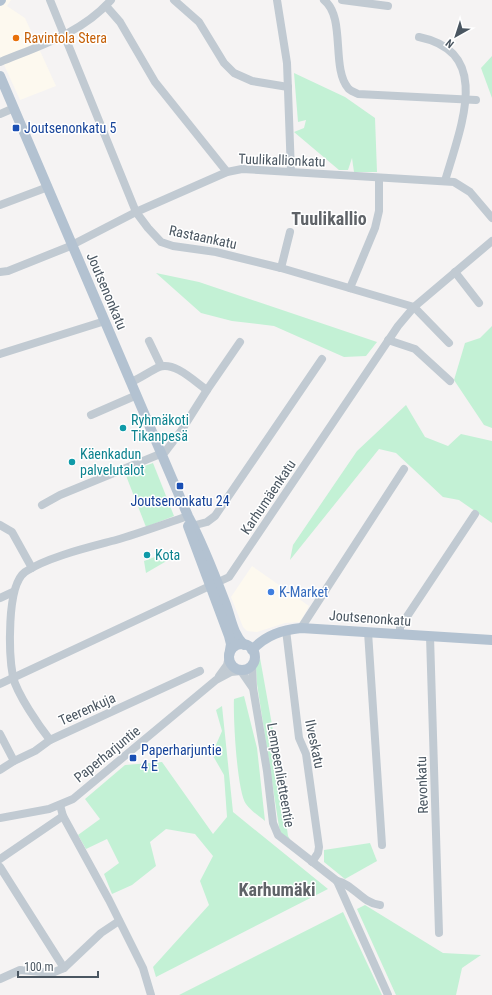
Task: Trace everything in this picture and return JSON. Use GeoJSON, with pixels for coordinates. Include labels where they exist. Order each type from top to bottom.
{"type":"FeatureCollection","features":[{"type":"Feature","properties":{"kind":"main road","name":"Joutsenonkatu"},"geometry":{"type":"LineString","coordinates":[[0,76],[137,395],[237,638],[248,647],[286,630],[301,628],[492,640]]}},
{"type":"Feature","properties":{"kind":"main road","name":"Joutsenonkatu"},"geometry":{"type":"LineString","coordinates":[[214,585],[230,639],[229,656]]}},
{"type":"Feature","properties":{"kind":"main road"},"geometry":{"type":"LineString","coordinates":[[235,646],[248,647],[255,657],[252,666],[247,670],[241,671],[232,665],[229,656],[235,646]]}},
{"type":"Feature","properties":{"kind":"street","name":"Rastaankatu"},"geometry":{"type":"LineString","coordinates":[[50,0],[136,212],[161,242],[173,246],[216,252],[281,268],[414,307]]}},
{"type":"Feature","properties":{"kind":"street"},"geometry":{"type":"LineString","coordinates":[[174,0],[199,22],[224,63],[234,73],[252,81],[288,87]]}},
{"type":"Feature","properties":{"kind":"street"},"geometry":{"type":"LineString","coordinates":[[277,0],[288,87],[291,172]]}},
{"type":"Feature","properties":{"kind":"street"},"geometry":{"type":"LineString","coordinates":[[339,0],[326,2],[334,20],[343,81],[349,89],[358,94],[475,103],[449,165],[445,181]]}},
{"type":"Feature","properties":{"kind":"street"},"geometry":{"type":"LineString","coordinates":[[342,0],[388,6]]}},
{"type":"Feature","properties":{"kind":"street"},"geometry":{"type":"LineString","coordinates":[[0,62],[64,36],[108,3],[155,82],[227,172]]}},
{"type":"Feature","properties":{"kind":"street"},"geometry":{"type":"LineString","coordinates":[[419,37],[448,44],[463,53]]}},
{"type":"Feature","properties":{"kind":"street"},"geometry":{"type":"LineString","coordinates":[[0,114],[14,108]]}},
{"type":"Feature","properties":{"kind":"street","name":"Tuulikallionkatu"},"geometry":{"type":"LineString","coordinates":[[0,272],[8,271],[73,244],[136,212],[227,172],[242,169],[379,179],[454,182],[470,192],[492,218]]}},
{"type":"Feature","properties":{"kind":"street"},"geometry":{"type":"LineString","coordinates":[[350,288],[375,228],[379,211],[379,179]]}},
{"type":"Feature","properties":{"kind":"street"},"geometry":{"type":"LineString","coordinates":[[0,205],[48,186]]}},
{"type":"Feature","properties":{"kind":"street"},"geometry":{"type":"LineString","coordinates":[[281,268],[290,232]]}},
{"type":"Feature","properties":{"kind":"street","name":"Karhumäenkatu"},"geometry":{"type":"LineString","coordinates":[[0,684],[229,577],[388,340],[414,307],[492,241]]}},
{"type":"Feature","properties":{"kind":"street"},"geometry":{"type":"LineString","coordinates":[[455,272],[479,303]]}},
{"type":"Feature","properties":{"kind":"street"},"geometry":{"type":"LineString","coordinates":[[414,307],[449,343]]}},
{"type":"Feature","properties":{"kind":"street"},"geometry":{"type":"LineString","coordinates":[[0,354],[105,321]]}},
{"type":"Feature","properties":{"kind":"street"},"geometry":{"type":"LineString","coordinates":[[388,340],[415,349],[450,381]]}},
{"type":"Feature","properties":{"kind":"street"},"geometry":{"type":"LineString","coordinates":[[149,341],[161,366]]}},
{"type":"Feature","properties":{"kind":"street"},"geometry":{"type":"LineString","coordinates":[[42,505],[60,495],[162,455],[181,431],[206,390],[240,342]]}},
{"type":"Feature","properties":{"kind":"street"},"geometry":{"type":"LineString","coordinates":[[191,526],[207,522],[215,516],[322,359]]}},
{"type":"Feature","properties":{"kind":"street"},"geometry":{"type":"LineString","coordinates":[[131,382],[161,366],[168,366],[178,370],[206,390]]}},
{"type":"Feature","properties":{"kind":"street"},"geometry":{"type":"LineString","coordinates":[[91,415],[137,395]]}},
{"type":"Feature","properties":{"kind":"street"},"geometry":{"type":"LineString","coordinates":[[301,628],[404,469]]}},
{"type":"Feature","properties":{"kind":"street"},"geometry":{"type":"LineString","coordinates":[[400,634],[400,628],[475,514]]}},
{"type":"Feature","properties":{"kind":"street"},"geometry":{"type":"LineString","coordinates":[[13,678],[10,615],[14,592],[19,578],[32,568],[66,554],[188,516]]}},
{"type":"Feature","properties":{"kind":"street"},"geometry":{"type":"LineString","coordinates":[[0,524],[12,532],[32,568]]}},
{"type":"Feature","properties":{"kind":"street"},"geometry":{"type":"LineString","coordinates":[[0,598],[14,592]]}},
{"type":"Feature","properties":{"kind":"street","name":"Ilveskatu"},"geometry":{"type":"LineString","coordinates":[[286,630],[299,738],[306,754],[319,847],[312,862]]}},
{"type":"Feature","properties":{"kind":"street"},"geometry":{"type":"LineString","coordinates":[[368,632],[382,845]]}},
{"type":"Feature","properties":{"kind":"street","name":"Revonkatu"},"geometry":{"type":"LineString","coordinates":[[430,636],[440,933]]}},
{"type":"Feature","properties":{"kind":"street","name":"Paperharjuntie"},"geometry":{"type":"LineString","coordinates":[[216,680],[227,665],[229,656]]}},
{"type":"Feature","properties":{"kind":"street","name":"Lempeenlietteentie"},"geometry":{"type":"LineString","coordinates":[[252,666],[253,688],[267,771],[273,823],[278,835],[337,881],[388,995]]}},
{"type":"Feature","properties":{"kind":"street","name":"Paperharjuntie"},"geometry":{"type":"LineString","coordinates":[[0,818],[49,809],[60,806],[73,799],[216,680],[231,672],[241,671]]}},
{"type":"Feature","properties":{"kind":"street","name":"Lempeenlietteentie"},"geometry":{"type":"LineString","coordinates":[[241,671],[253,688]]}},
{"type":"Feature","properties":{"kind":"street","name":"Teerenkuja"},"geometry":{"type":"LineString","coordinates":[[13,678],[34,718],[50,740],[200,672]]}},
{"type":"Feature","properties":{"kind":"street"},"geometry":{"type":"LineString","coordinates":[[0,734],[14,761]]}},
{"type":"Feature","properties":{"kind":"street"},"geometry":{"type":"LineString","coordinates":[[0,770],[14,761],[35,751],[50,740]]}},
{"type":"Feature","properties":{"kind":"street"},"geometry":{"type":"LineString","coordinates":[[60,806],[143,968],[151,995]]}},
{"type":"Feature","properties":{"kind":"street"},"geometry":{"type":"LineString","coordinates":[[0,859],[64,816]]}},
{"type":"Feature","properties":{"kind":"street"},"geometry":{"type":"LineString","coordinates":[[0,867],[64,968]]}},
{"type":"Feature","properties":{"kind":"street"},"geometry":{"type":"LineString","coordinates":[[337,881],[343,882],[366,900],[380,905]]}},
{"type":"Feature","properties":{"kind":"street"},"geometry":{"type":"LineString","coordinates":[[0,979],[20,970],[52,972],[64,968],[101,933],[119,922]]}},
{"type":"Feature","properties":{"kind":"shaded area"},"geometry":{"type":"Polygon","coordinates":[[[0,0],[11,0],[7,6],[25,18],[56,86],[20,100],[0,56],[0,0]]]}},
{"type":"Feature","properties":{"kind":"shaded area"},"geometry":{"type":"Polygon","coordinates":[[[252,566],[309,606],[300,622],[285,623],[257,632],[247,631],[243,627],[231,597],[252,566]]]}},
{"type":"Feature","properties":{"kind":"green space"},"geometry":{"type":"Polygon","coordinates":[[[492,56],[492,98],[481,68],[492,56]]]}},
{"type":"Feature","properties":{"kind":"green space"},"geometry":{"type":"Polygon","coordinates":[[[294,73],[345,97],[375,118],[377,172],[354,172],[352,158],[348,170],[339,170],[294,132],[304,128],[306,120],[298,122],[294,73]]]}},
{"type":"Feature","properties":{"kind":"green space"},"geometry":{"type":"Polygon","coordinates":[[[156,273],[199,282],[377,342],[366,356],[344,357],[274,326],[232,321],[201,313],[156,273]]]}},
{"type":"Feature","properties":{"kind":"green space"},"geometry":{"type":"Polygon","coordinates":[[[492,326],[492,428],[484,425],[454,380],[465,343],[480,338],[492,326]]]}},
{"type":"Feature","properties":{"kind":"green space"},"geometry":{"type":"Polygon","coordinates":[[[406,405],[425,437],[448,446],[461,434],[492,441],[492,523],[459,500],[443,497],[396,453],[379,449],[290,560],[293,545],[357,451],[406,405]]]}},
{"type":"Feature","properties":{"kind":"green space"},"geometry":{"type":"Polygon","coordinates":[[[153,463],[174,516],[146,527],[125,473],[153,463]]]}},
{"type":"Feature","properties":{"kind":"green space"},"geometry":{"type":"Polygon","coordinates":[[[168,552],[170,559],[146,573],[144,561],[168,552]]]}},
{"type":"Feature","properties":{"kind":"green space"},"geometry":{"type":"Polygon","coordinates":[[[260,658],[276,747],[288,836],[291,841],[281,835],[279,827],[257,684],[256,668],[260,658]]]}},
{"type":"Feature","properties":{"kind":"green space"},"geometry":{"type":"Polygon","coordinates":[[[244,696],[257,748],[265,821],[246,804],[240,785],[235,737],[234,699],[244,696]]]}},
{"type":"Feature","properties":{"kind":"green space"},"geometry":{"type":"Polygon","coordinates":[[[222,706],[233,812],[328,889],[156,977],[153,967],[209,905],[200,881],[213,856],[195,834],[166,829],[150,842],[156,866],[132,885],[112,894],[104,874],[119,863],[107,839],[86,849],[78,835],[100,819],[85,799],[125,765],[162,762],[213,834],[227,817],[224,775],[212,754],[222,731],[216,710],[222,706]]]}},
{"type":"Feature","properties":{"kind":"green space"},"geometry":{"type":"Polygon","coordinates":[[[370,843],[377,861],[345,879],[324,862],[324,850],[370,843]]]}},
{"type":"Feature","properties":{"kind":"green space"},"geometry":{"type":"Polygon","coordinates":[[[365,905],[443,953],[481,955],[462,968],[456,995],[396,995],[357,909],[365,905]]]}},
{"type":"Feature","properties":{"kind":"green space"},"geometry":{"type":"Polygon","coordinates":[[[343,912],[382,995],[179,995],[343,912]]]}},
{"type":"Feature","properties":{"kind":"place","name":"Ravintola Stera"},"geometry":{"type":"Point","coordinates":[16,38]}},
{"type":"Feature","properties":{"kind":"place","name":"Joutsenonkatu 5"},"geometry":{"type":"Point","coordinates":[16,128]}},
{"type":"Feature","properties":{"kind":"place","name":"Ryhmäkoti Tikanpesä"},"geometry":{"type":"Point","coordinates":[123,428]}},
{"type":"Feature","properties":{"kind":"place","name":"Käenkadun palvelutalot"},"geometry":{"type":"Point","coordinates":[72,462]}},
{"type":"Feature","properties":{"kind":"place","name":"Joutsenonkatu 24"},"geometry":{"type":"Point","coordinates":[180,486]}},
{"type":"Feature","properties":{"kind":"place","name":"Kota"},"geometry":{"type":"Point","coordinates":[147,555]}},
{"type":"Feature","properties":{"kind":"place","name":"K-Market"},"geometry":{"type":"Point","coordinates":[271,592]}},
{"type":"Feature","properties":{"kind":"place","name":"Paperharjuntie 4 E"},"geometry":{"type":"Point","coordinates":[133,758]}},
{"type":"Feature","properties":{"kind":"district","name":"Tuulikallio"},"geometry":{"type":"Point","coordinates":[329,218]}},
{"type":"Feature","properties":{"kind":"district","name":"Karhumäki"},"geometry":{"type":"Point","coordinates":[277,889]}}]}
